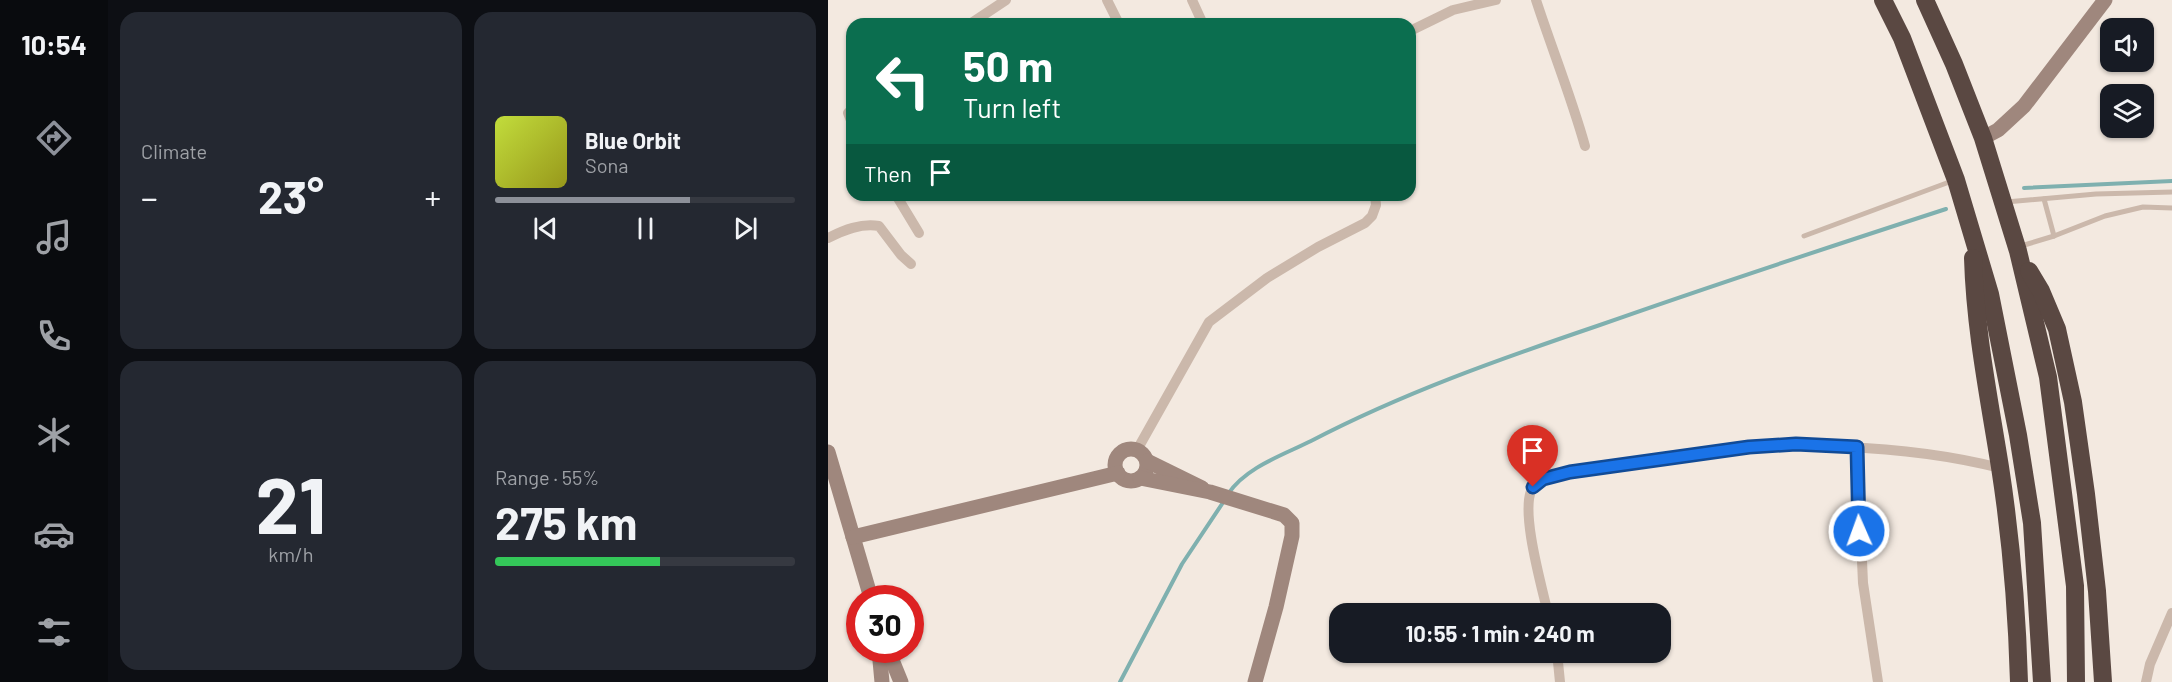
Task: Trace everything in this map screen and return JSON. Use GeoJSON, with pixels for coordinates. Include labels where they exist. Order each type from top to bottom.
{"type":"FeatureCollection","features":[{"type":"Feature","properties":{"kind":"highway"},"geometry":{"type":"LineString","coordinates":[[1883,0],[1902,38],[1956,180],[1990,294],[2026,478],[2032,523],[2042,677]]}},
{"type":"Feature","properties":{"kind":"highway"},"geometry":{"type":"LineString","coordinates":[[1925,0],[1954,64],[1983,138],[2017,249],[2048,378],[2075,586],[2076,674]]}},
{"type":"Feature","properties":{"kind":"highway"},"geometry":{"type":"LineString","coordinates":[[1972,235],[1974,294],[1979,340],[2009,532],[2019,682]]}},
{"type":"Feature","properties":{"kind":"highway"},"geometry":{"type":"LineString","coordinates":[[2017,249],[2041,291],[2057,329],[2073,402],[2092,548],[2103,682]]}},
{"type":"Feature","properties":{"kind":"street"},"geometry":{"type":"LineString","coordinates":[[979,18],[1006,0]]}},
{"type":"Feature","properties":{"kind":"street"},"geometry":{"type":"LineString","coordinates":[[1107,0],[1116,18]]}},
{"type":"Feature","properties":{"kind":"street"},"geometry":{"type":"LineString","coordinates":[[1192,0],[1200,18]]}},
{"type":"Feature","properties":{"kind":"street"},"geometry":{"type":"LineString","coordinates":[[1416,27],[1451,5],[1496,0]]}},
{"type":"Feature","properties":{"kind":"street"},"geometry":{"type":"LineString","coordinates":[[1536,0],[1555,59],[1565,79],[1585,146]]}},
{"type":"Feature","properties":{"kind":"street"},"geometry":{"type":"LineString","coordinates":[[1983,138],[1998,130],[2024,106],[2105,0]]}},
{"type":"Feature","properties":{"kind":"street"},"geometry":{"type":"LineString","coordinates":[[900,201],[919,233]]}},
{"type":"Feature","properties":{"kind":"street"},"geometry":{"type":"LineString","coordinates":[[1140,478],[1146,471],[1142,455],[1209,322],[1268,278],[1318,247],[1365,223],[1372,216],[1375,201]]}},
{"type":"Feature","properties":{"kind":"street"},"geometry":{"type":"LineString","coordinates":[[828,238],[841,231],[868,224],[879,226],[901,255],[911,264]]}},
{"type":"Feature","properties":{"kind":"street"},"geometry":{"type":"LineString","coordinates":[[1546,603],[1536,558],[1528,501],[1533,487],[1543,479],[1570,472],[1749,447],[1796,444],[1904,451],[2000,468]]}},
{"type":"Feature","properties":{"kind":"street"},"geometry":{"type":"LineString","coordinates":[[1857,447],[1863,583],[1878,682]]}},
{"type":"Feature","properties":{"kind":"street"},"geometry":{"type":"LineString","coordinates":[[1210,492],[1128,449],[1119,454],[1116,464],[1118,473],[1126,480],[1140,478],[1210,492],[1284,515],[1293,523],[1276,607],[1255,682]]}},
{"type":"Feature","properties":{"kind":"street"},"geometry":{"type":"LineString","coordinates":[[828,452],[867,585]]}},
{"type":"Feature","properties":{"kind":"street"},"geometry":{"type":"LineString","coordinates":[[853,537],[1118,473]]}},
{"type":"Feature","properties":{"kind":"street"},"geometry":{"type":"LineString","coordinates":[[2146,682],[2150,664],[2172,613]]}},
{"type":"Feature","properties":{"kind":"street"},"geometry":{"type":"LineString","coordinates":[[880,663],[882,682]]}},
{"type":"Feature","properties":{"kind":"street"},"geometry":{"type":"LineString","coordinates":[[893,663],[901,682]]}},
{"type":"Feature","properties":{"kind":"street"},"geometry":{"type":"LineString","coordinates":[[1558,663],[1560,682]]}},
{"type":"Feature","properties":{"kind":"lane"},"geometry":{"type":"LineString","coordinates":[[1804,236],[1956,180]]}},
{"type":"Feature","properties":{"kind":"lane"},"geometry":{"type":"LineString","coordinates":[[2003,202],[2096,194],[2172,192]]}},
{"type":"Feature","properties":{"kind":"lane"},"geometry":{"type":"LineString","coordinates":[[2044,199],[2055,236]]}},
{"type":"Feature","properties":{"kind":"lane"},"geometry":{"type":"LineString","coordinates":[[2017,249],[2105,216],[2143,207],[2172,208]]}},
{"type":"Feature","properties":{"kind":"waterway"},"geometry":{"type":"LineString","coordinates":[[2024,188],[2172,181]]}},
{"type":"Feature","properties":{"kind":"waterway"},"geometry":{"type":"LineString","coordinates":[[1228,494],[1245,476],[1266,463],[1416,392],[1524,351],[1946,209]]}},
{"type":"Feature","properties":{"kind":"waterway"},"geometry":{"type":"LineString","coordinates":[[1120,682],[1182,564],[1224,501]]}},
{"type":"Feature","properties":{"kind":"route"},"geometry":{"type":"LineString","coordinates":[[1533,487],[1543,479],[1570,472],[1749,447],[1796,444],[1857,447],[1859,531]]}}]}
